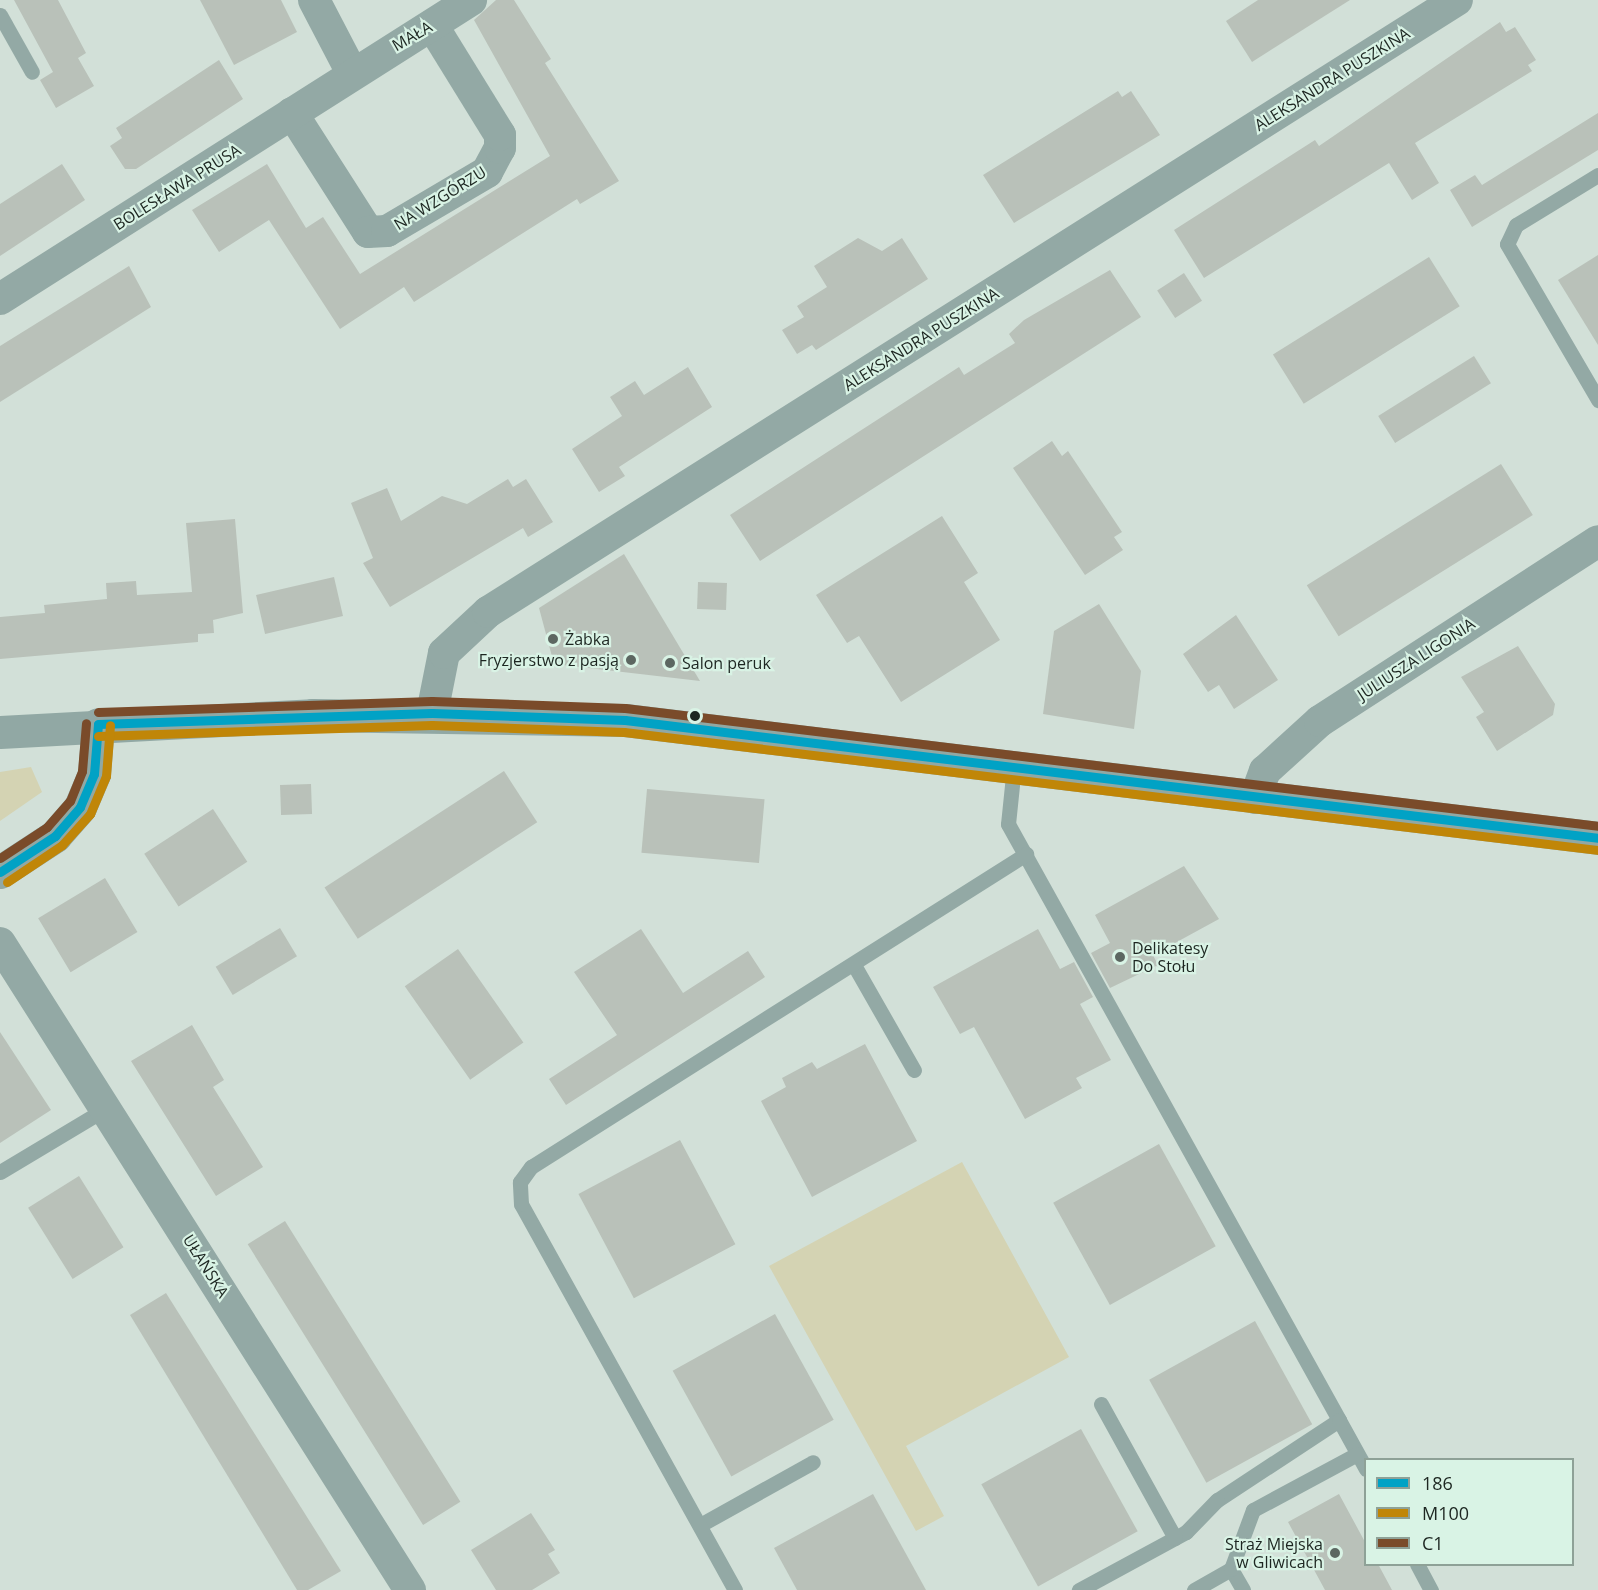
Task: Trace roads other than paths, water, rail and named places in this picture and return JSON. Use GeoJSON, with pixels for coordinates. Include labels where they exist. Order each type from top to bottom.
{"type":"FeatureCollection","features":[{"type":"Feature","properties":{"kind":"street"},"geometry":{"type":"LineString","coordinates":[[314,0],[351,72]]}},
{"type":"Feature","properties":{"kind":"street","name":"MAŁA"},"geometry":{"type":"LineString","coordinates":[[351,72],[471,0]]}},
{"type":"Feature","properties":{"kind":"street","name":"ALEKSANDRA PUSZKINA"},"geometry":{"type":"LineString","coordinates":[[432,713],[444,653],[488,612],[1457,0]]}},
{"type":"Feature","properties":{"kind":"street","name":"NA WZGÓRZU"},"geometry":{"type":"LineString","coordinates":[[292,113],[368,232],[387,231],[487,172],[500,148],[500,135],[432,25]]}},
{"type":"Feature","properties":{"kind":"street","name":"BOLESŁAWA PRUSA"},"geometry":{"type":"LineString","coordinates":[[0,299],[292,113],[351,72]]}},
{"type":"Feature","properties":{"kind":"street","name":"JULIUSZA LIGONIA"},"geometry":{"type":"LineString","coordinates":[[1255,798],[1265,771],[1320,721],[1598,541]]}},
{"type":"Feature","properties":{"kind":"street"},"geometry":{"type":"LineString","coordinates":[[0,732],[98,724],[432,713],[714,727],[1255,798],[1598,838]]}},
{"type":"Feature","properties":{"kind":"street"},"geometry":{"type":"LineString","coordinates":[[0,872],[55,836],[80,807],[94,774],[98,724]]}},
{"type":"Feature","properties":{"kind":"street","name":"UŁAŃSKA"},"geometry":{"type":"LineString","coordinates":[[0,943],[410,1590]]}},
{"type":"Feature","properties":{"kind":"lane"},"geometry":{"type":"LineString","coordinates":[[0,15],[32,72]]}},
{"type":"Feature","properties":{"kind":"lane"},"geometry":{"type":"LineString","coordinates":[[1598,175],[1516,225],[1507,244],[1598,400]]}},
{"type":"Feature","properties":{"kind":"lane"},"geometry":{"type":"LineString","coordinates":[[1014,766],[1008,824],[1364,1467]]}},
{"type":"Feature","properties":{"kind":"lane"},"geometry":{"type":"LineString","coordinates":[[735,1590],[521,1203],[520,1182],[531,1167],[1026,854]]}},
{"type":"Feature","properties":{"kind":"lane"},"geometry":{"type":"LineString","coordinates":[[854,964],[914,1070]]}},
{"type":"Feature","properties":{"kind":"lane"},"geometry":{"type":"LineString","coordinates":[[0,1172],[106,1108]]}},
{"type":"Feature","properties":{"kind":"lane"},"geometry":{"type":"LineString","coordinates":[[1101,1404],[1175,1539]]}},
{"type":"Feature","properties":{"kind":"lane"},"geometry":{"type":"LineString","coordinates":[[1079,1590],[1175,1539],[1217,1500],[1339,1420]]}},
{"type":"Feature","properties":{"kind":"lane"},"geometry":{"type":"LineString","coordinates":[[1194,1590],[1231,1569],[1253,1510],[1357,1454]]}},
{"type":"Feature","properties":{"kind":"lane"},"geometry":{"type":"LineString","coordinates":[[700,1525],[813,1462]]}},
{"type":"Feature","properties":{"kind":"lane"},"geometry":{"type":"LineString","coordinates":[[1418,1566],[1431,1590]]}},
{"type":"Feature","properties":{"kind":"lane"},"geometry":{"type":"LineString","coordinates":[[1231,1569],[1243,1590]]}},
{"type":"Feature","properties":{"kind":"place","name":"Żabka"},"geometry":{"type":"Point","coordinates":[553,639]}},
{"type":"Feature","properties":{"kind":"place","name":"Fryzjerstwo z pasją"},"geometry":{"type":"Point","coordinates":[631,660]}},
{"type":"Feature","properties":{"kind":"place","name":"Salon peruk"},"geometry":{"type":"Point","coordinates":[670,663]}},
{"type":"Feature","properties":{"kind":"place","name":"Delikatesy Do Stołu"},"geometry":{"type":"Point","coordinates":[1120,957]}},
{"type":"Feature","properties":{"kind":"place","name":"Straż Miejska w Gliwicach"},"geometry":{"type":"Point","coordinates":[1335,1553]}}]}
